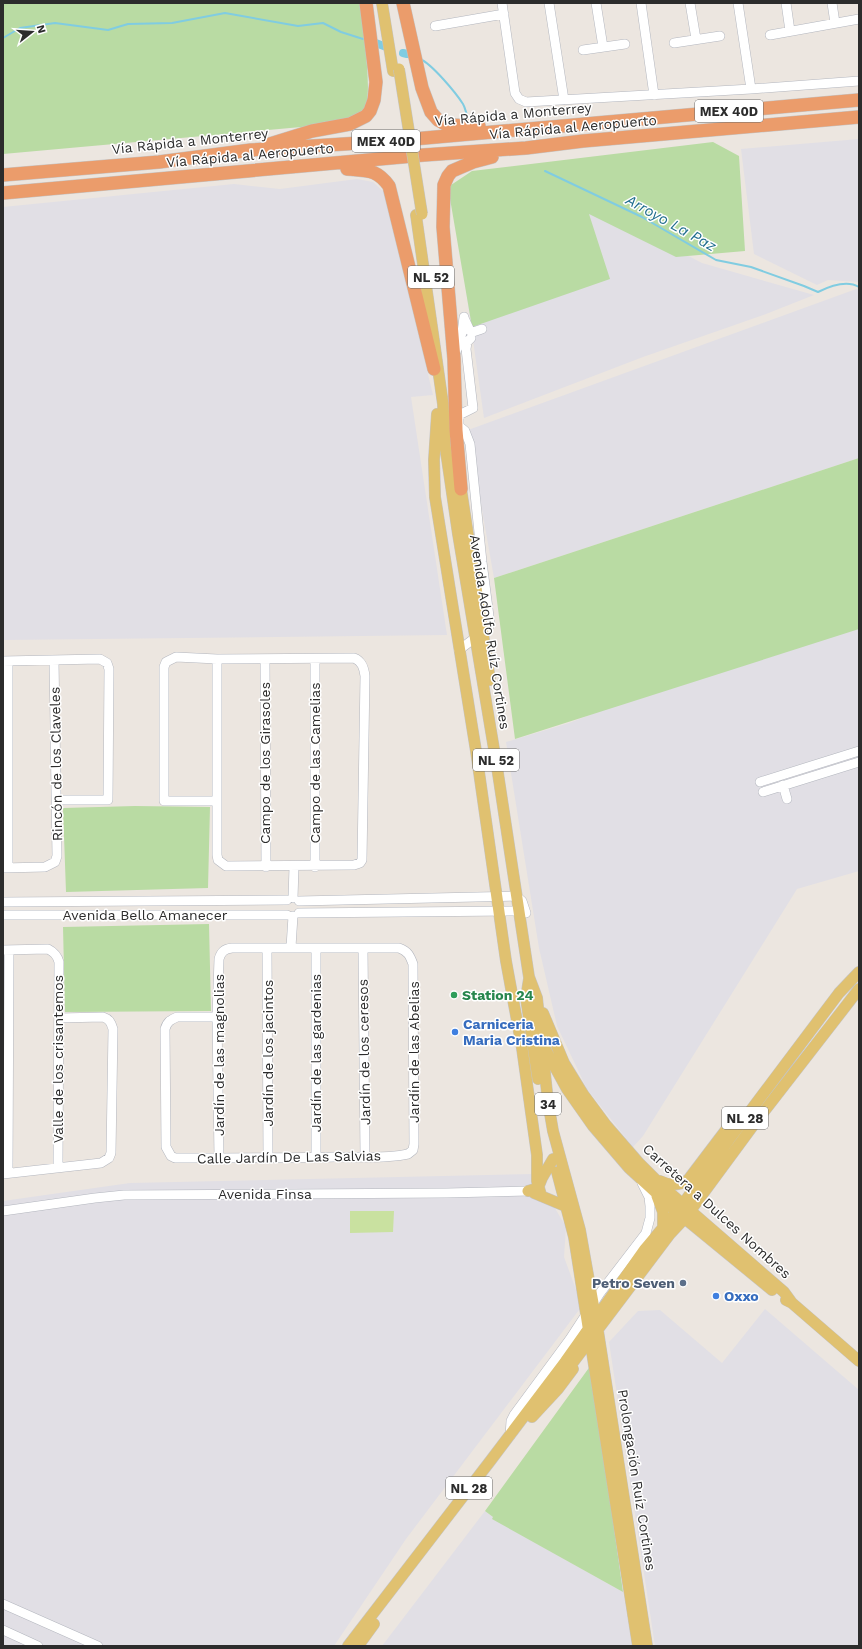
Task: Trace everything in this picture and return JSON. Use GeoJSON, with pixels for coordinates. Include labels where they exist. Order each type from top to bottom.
{"type":"FeatureCollection","features":[{"type":"Feature","properties":{"kind":"highway"},"geometry":{"type":"LineString","coordinates":[[251,150],[312,131],[350,124],[361,119],[370,111],[374,100],[376,82],[366,3]]}},
{"type":"Feature","properties":{"kind":"highway"},"geometry":{"type":"LineString","coordinates":[[403,3],[425,97],[435,117],[447,125],[520,129]]}},
{"type":"Feature","properties":{"kind":"highway","name":"Vía Rápida a Monterrey"},"geometry":{"type":"LineString","coordinates":[[3,175],[159,162],[251,150],[391,141],[859,100]]}},
{"type":"Feature","properties":{"kind":"highway","name":"Vía Rápida al Aeropuerto"},"geometry":{"type":"LineString","coordinates":[[3,193],[859,118]]}},
{"type":"Feature","properties":{"kind":"highway"},"geometry":{"type":"LineString","coordinates":[[460,489],[456,430],[454,359],[442,227],[445,180],[452,171],[462,166],[485,158],[526,148]]}},
{"type":"Feature","properties":{"kind":"highway"},"geometry":{"type":"LineString","coordinates":[[332,164],[346,169],[373,172],[382,177],[389,186],[434,369]]}},
{"type":"Feature","properties":{"kind":"main road"},"geometry":{"type":"LineString","coordinates":[[382,3],[396,70]]}},
{"type":"Feature","properties":{"kind":"main road"},"geometry":{"type":"LineString","coordinates":[[387,3],[396,70]]}},
{"type":"Feature","properties":{"kind":"main road","name":"Avenida Adolfo Ruíz Cortines"},"geometry":{"type":"LineString","coordinates":[[396,70],[450,402],[466,531],[480,609],[480,628],[478,635]]}},
{"type":"Feature","properties":{"kind":"main road","name":"Avenida Adolfo Ruíz Cortines"},"geometry":{"type":"LineString","coordinates":[[419,215],[434,340],[444,404],[445,445],[478,635],[497,767],[522,905],[529,977],[526,998],[528,1018],[544,1118],[553,1159],[574,1237],[593,1330]]}},
{"type":"Feature","properties":{"kind":"main road"},"geometry":{"type":"LineString","coordinates":[[434,369],[437,420],[434,460],[435,497],[447,579],[476,751],[499,911],[522,1048],[537,1155],[536,1191]]}},
{"type":"Feature","properties":{"kind":"main road"},"geometry":{"type":"LineString","coordinates":[[447,579],[451,587],[460,631],[469,638],[478,635],[537,998]]}},
{"type":"Feature","properties":{"kind":"main road"},"geometry":{"type":"LineString","coordinates":[[476,751],[497,767]]}},
{"type":"Feature","properties":{"kind":"main road","name":"NL 28"},"geometry":{"type":"LineString","coordinates":[[701,1187],[774,1079],[839,994],[859,972]]}},
{"type":"Feature","properties":{"kind":"main road","name":"Avenida Adolfo Ruíz Cortines"},"geometry":{"type":"LineString","coordinates":[[529,977],[537,998],[548,1102],[553,1131],[578,1225],[593,1305],[591,1317]]}},
{"type":"Feature","properties":{"kind":"main road"},"geometry":{"type":"LineString","coordinates":[[593,1330],[666,1231],[684,1211],[701,1187],[859,989]]}},
{"type":"Feature","properties":{"kind":"main road","name":"Carretera a Dulces Nombres"},"geometry":{"type":"LineString","coordinates":[[537,998],[564,1063],[606,1125],[639,1163],[655,1178],[659,1189]]}},
{"type":"Feature","properties":{"kind":"main road","name":"Carretera a Dulces Nombres"},"geometry":{"type":"LineString","coordinates":[[528,1018],[567,1089],[593,1126],[639,1178],[659,1189],[708,1231],[784,1292],[792,1303],[859,1361]]}},
{"type":"Feature","properties":{"kind":"main road"},"geometry":{"type":"LineString","coordinates":[[522,1048],[537,1070]]}},
{"type":"Feature","properties":{"kind":"main road"},"geometry":{"type":"LineString","coordinates":[[655,1178],[662,1182],[675,1185],[688,1180],[734,1120],[774,1079]]}},
{"type":"Feature","properties":{"kind":"main road"},"geometry":{"type":"LineString","coordinates":[[536,1191],[553,1159]]}},
{"type":"Feature","properties":{"kind":"main road"},"geometry":{"type":"LineString","coordinates":[[666,1231],[659,1189],[685,1192],[701,1187]]}},
{"type":"Feature","properties":{"kind":"main road"},"geometry":{"type":"LineString","coordinates":[[591,1317],[645,1249],[666,1231],[686,1228],[708,1231],[702,1208],[701,1187]]}},
{"type":"Feature","properties":{"kind":"main road"},"geometry":{"type":"LineString","coordinates":[[536,1191],[565,1206]]}},
{"type":"Feature","properties":{"kind":"main road","name":"NL 28"},"geometry":{"type":"LineString","coordinates":[[348,1646],[359,1642],[510,1436],[593,1330]]}},
{"type":"Feature","properties":{"kind":"main road","name":"Prolongación Ruíz Cortines"},"geometry":{"type":"LineString","coordinates":[[593,1330],[590,1342],[638,1646]]}},
{"type":"Feature","properties":{"kind":"main road","name":"Prolongación Ruíz Cortines"},"geometry":{"type":"LineString","coordinates":[[593,1330],[647,1646]]}},
{"type":"Feature","properties":{"kind":"main road"},"geometry":{"type":"LineString","coordinates":[[359,1642],[590,1342]]}},
{"type":"Feature","properties":{"kind":"main road"},"geometry":{"type":"LineString","coordinates":[[532,1417],[558,1389],[578,1363],[588,1360],[594,1369]]}},
{"type":"Feature","properties":{"kind":"street"},"geometry":{"type":"LineString","coordinates":[[502,3],[517,96],[521,101],[526,102],[654,95],[859,81]]}},
{"type":"Feature","properties":{"kind":"street"},"geometry":{"type":"LineString","coordinates":[[549,3],[564,100]]}},
{"type":"Feature","properties":{"kind":"street"},"geometry":{"type":"LineString","coordinates":[[596,3],[603,47]]}},
{"type":"Feature","properties":{"kind":"street"},"geometry":{"type":"LineString","coordinates":[[641,3],[654,95]]}},
{"type":"Feature","properties":{"kind":"street"},"geometry":{"type":"LineString","coordinates":[[690,3],[696,39]]}},
{"type":"Feature","properties":{"kind":"street"},"geometry":{"type":"LineString","coordinates":[[738,3],[751,89]]}},
{"type":"Feature","properties":{"kind":"street"},"geometry":{"type":"LineString","coordinates":[[786,3],[790,31]]}},
{"type":"Feature","properties":{"kind":"street"},"geometry":{"type":"LineString","coordinates":[[832,3],[835,23]]}},
{"type":"Feature","properties":{"kind":"street"},"geometry":{"type":"LineString","coordinates":[[435,26],[504,14]]}},
{"type":"Feature","properties":{"kind":"street"},"geometry":{"type":"LineString","coordinates":[[770,35],[859,19]]}},
{"type":"Feature","properties":{"kind":"street"},"geometry":{"type":"LineString","coordinates":[[674,43],[720,36]]}},
{"type":"Feature","properties":{"kind":"street"},"geometry":{"type":"LineString","coordinates":[[583,50],[625,44]]}},
{"type":"Feature","properties":{"kind":"street"},"geometry":{"type":"LineString","coordinates":[[454,359],[462,333],[464,317],[470,331],[473,332],[482,329]]}},
{"type":"Feature","properties":{"kind":"street"},"geometry":{"type":"LineString","coordinates":[[459,650],[488,628],[490,624],[482,562],[476,495],[468,438],[465,431],[459,426],[458,419],[459,415],[473,408],[466,349],[467,342],[471,338]]}},
{"type":"Feature","properties":{"kind":"street"},"geometry":{"type":"LineString","coordinates":[[217,658],[217,801],[217,855],[222,864],[226,866],[266,867],[354,865],[360,863],[363,856],[364,670],[362,664],[354,658],[265,659],[176,657],[166,662],[164,668],[164,801],[217,801]]}},
{"type":"Feature","properties":{"kind":"street","name":"Campo de las Camelias"},"geometry":{"type":"LineString","coordinates":[[315,658],[315,866]]}},
{"type":"Feature","properties":{"kind":"street"},"geometry":{"type":"LineString","coordinates":[[6,868],[6,661],[100,659],[107,663],[109,669],[108,800],[56,800]]}},
{"type":"Feature","properties":{"kind":"street","name":"Campo de los Girasoles"},"geometry":{"type":"LineString","coordinates":[[265,659],[266,867]]}},
{"type":"Feature","properties":{"kind":"street","name":"Rincón de los Claveles"},"geometry":{"type":"LineString","coordinates":[[6,868],[51,865],[55,862],[57,856],[54,660]]}},
{"type":"Feature","properties":{"kind":"street"},"geometry":{"type":"LineString","coordinates":[[760,782],[859,751]]}},
{"type":"Feature","properties":{"kind":"street"},"geometry":{"type":"LineString","coordinates":[[763,792],[859,762]]}},
{"type":"Feature","properties":{"kind":"street"},"geometry":{"type":"LineString","coordinates":[[782,785],[787,799]]}},
{"type":"Feature","properties":{"kind":"street"},"geometry":{"type":"LineString","coordinates":[[291,948],[293,915],[301,907],[293,899],[294,867]]}},
{"type":"Feature","properties":{"kind":"street","name":"Avenida Bello Amanecer"},"geometry":{"type":"LineString","coordinates":[[3,902],[497,897],[522,905]]}},
{"type":"Feature","properties":{"kind":"street"},"geometry":{"type":"LineString","coordinates":[[400,898],[400,912]]}},
{"type":"Feature","properties":{"kind":"street"},"geometry":{"type":"LineString","coordinates":[[421,898],[422,911]]}},
{"type":"Feature","properties":{"kind":"street"},"geometry":{"type":"LineString","coordinates":[[293,899],[284,902],[283,909],[293,915]]}},
{"type":"Feature","properties":{"kind":"street"},"geometry":{"type":"LineString","coordinates":[[127,915],[126,908],[128,901]]}},
{"type":"Feature","properties":{"kind":"street"},"geometry":{"type":"LineString","coordinates":[[145,901],[148,909],[145,915]]}},
{"type":"Feature","properties":{"kind":"street","name":"Avenida Bello Amanecer"},"geometry":{"type":"LineString","coordinates":[[3,915],[293,915],[422,911],[499,911],[522,905]]}},
{"type":"Feature","properties":{"kind":"street"},"geometry":{"type":"LineString","coordinates":[[267,948],[363,948]]}},
{"type":"Feature","properties":{"kind":"street","name":"Jardín de las magnolias"},"geometry":{"type":"LineString","coordinates":[[218,1158],[219,959],[221,953],[226,949],[267,948]]}},
{"type":"Feature","properties":{"kind":"street","name":"Jardín de los jacintos"},"geometry":{"type":"LineString","coordinates":[[267,948],[268,1158]]}},
{"type":"Feature","properties":{"kind":"street","name":"Jardín de las gardenias"},"geometry":{"type":"LineString","coordinates":[[316,948],[316,1157]]}},
{"type":"Feature","properties":{"kind":"street","name":"Jardín de las Abelias"},"geometry":{"type":"LineString","coordinates":[[363,948],[399,948],[406,950],[413,964],[414,1144],[412,1150],[408,1154]]}},
{"type":"Feature","properties":{"kind":"street","name":"Jardín de los ceresos"},"geometry":{"type":"LineString","coordinates":[[363,948],[365,1156]]}},
{"type":"Feature","properties":{"kind":"street","name":"Valle de los crisantemos"},"geometry":{"type":"LineString","coordinates":[[6,950],[48,949],[57,957],[58,1167]]}},
{"type":"Feature","properties":{"kind":"street"},"geometry":{"type":"LineString","coordinates":[[6,950],[6,1174],[106,1161],[111,1153],[112,1023],[108,1018],[103,1017],[58,1018]]}},
{"type":"Feature","properties":{"kind":"street","name":"Calle Jardín De Las Salvias"},"geometry":{"type":"LineString","coordinates":[[218,1017],[177,1017],[171,1019],[167,1023],[165,1029],[166,1147],[171,1156],[175,1158],[268,1158],[408,1154]]}},
{"type":"Feature","properties":{"kind":"street"},"geometry":{"type":"LineString","coordinates":[[593,1305],[600,1293],[646,1233],[650,1218],[649,1197],[639,1178]]}},
{"type":"Feature","properties":{"kind":"street","name":"Avenida Finsa"},"geometry":{"type":"LineString","coordinates":[[3,1211],[124,1195],[536,1191]]}},
{"type":"Feature","properties":{"kind":"street"},"geometry":{"type":"LineString","coordinates":[[510,1436],[511,1421],[514,1415],[591,1317]]}},
{"type":"Feature","properties":{"kind":"street"},"geometry":{"type":"LineString","coordinates":[[3,1604],[98,1646]]}},
{"type":"Feature","properties":{"kind":"street"},"geometry":{"type":"LineString","coordinates":[[3,1630],[38,1646]]}},
{"type":"Feature","properties":{"kind":"shaded area"},"geometry":{"type":"Polygon","coordinates":[[[859,139],[859,282],[828,280],[817,285],[754,254],[741,149],[859,139]]]}},
{"type":"Feature","properties":{"kind":"shaded area"},"geometry":{"type":"Polygon","coordinates":[[[530,174],[702,263],[814,295],[766,314],[643,357],[484,418],[452,191],[530,174]]]}},
{"type":"Feature","properties":{"kind":"shaded area"},"geometry":{"type":"Polygon","coordinates":[[[357,179],[373,182],[384,192],[433,395],[411,397],[447,635],[3,640],[3,207],[234,184],[280,189],[357,179]]]}},
{"type":"Feature","properties":{"kind":"shaded area"},"geometry":{"type":"Polygon","coordinates":[[[859,288],[859,458],[494,578],[468,430],[859,288]]]}},
{"type":"Feature","properties":{"kind":"shaded area"},"geometry":{"type":"Polygon","coordinates":[[[859,628],[859,871],[797,889],[643,1136],[633,1147],[587,1089],[557,1026],[539,948],[506,742],[569,723],[613,706],[859,628]]]}},
{"type":"Feature","properties":{"kind":"shaded area"},"geometry":{"type":"Polygon","coordinates":[[[535,1174],[566,1227],[564,1257],[582,1306],[406,1539],[334,1646],[3,1646],[3,1201],[130,1183],[535,1174]]]}},
{"type":"Feature","properties":{"kind":"shaded area"},"geometry":{"type":"Polygon","coordinates":[[[765,1309],[859,1390],[859,1646],[655,1646],[609,1342],[638,1311],[660,1310],[722,1363],[765,1309]]]}},
{"type":"Feature","properties":{"kind":"shaded area"},"geometry":{"type":"Polygon","coordinates":[[[485,1511],[493,1517],[493,1519],[623,1592],[632,1646],[382,1646],[485,1511]]]}},
{"type":"Feature","properties":{"kind":"green space"},"geometry":{"type":"Polygon","coordinates":[[[3,3],[360,3],[368,75],[367,102],[363,112],[346,123],[3,154],[3,3]]]}},
{"type":"Feature","properties":{"kind":"green space"},"geometry":{"type":"Polygon","coordinates":[[[713,142],[739,156],[745,251],[676,257],[589,214],[610,279],[472,327],[448,187],[472,171],[713,142]]]}},
{"type":"Feature","properties":{"kind":"green space"},"geometry":{"type":"Polygon","coordinates":[[[859,458],[859,629],[515,739],[494,578],[859,458]]]}},
{"type":"Feature","properties":{"kind":"green space"},"geometry":{"type":"Polygon","coordinates":[[[135,806],[210,807],[208,888],[66,892],[63,808],[135,806]]]}},
{"type":"Feature","properties":{"kind":"green space"},"geometry":{"type":"Polygon","coordinates":[[[209,924],[211,1011],[65,1012],[63,927],[209,924]]]}},
{"type":"Feature","properties":{"kind":"green space"},"geometry":{"type":"Polygon","coordinates":[[[350,1211],[394,1211],[393,1232],[350,1233],[350,1211]]]}},
{"type":"Feature","properties":{"kind":"green space"},"geometry":{"type":"Polygon","coordinates":[[[591,1365],[623,1592],[492,1519],[493,1517],[485,1511],[591,1365]]]}},
{"type":"Feature","properties":{"kind":"waterway","name":"Arroyo La Paz"},"geometry":{"type":"LineString","coordinates":[[3,38],[20,28],[55,23],[108,30],[128,24],[172,23],[225,13],[298,26],[323,23],[341,32],[363,39]]}},
{"type":"Feature","properties":{"kind":"waterway"},"geometry":{"type":"LineString","coordinates":[[373,42],[389,48]]}},
{"type":"Feature","properties":{"kind":"waterway"},"geometry":{"type":"LineString","coordinates":[[403,53],[407,54]]}},
{"type":"Feature","properties":{"kind":"waterway","name":"Arroyo La Paz"},"geometry":{"type":"LineString","coordinates":[[420,59],[431,67],[455,93],[463,104],[470,121]]}},
{"type":"Feature","properties":{"kind":"waterway","name":"Arroyo La Paz"},"geometry":{"type":"LineString","coordinates":[[545,171],[642,217],[716,260],[751,267],[818,292],[833,286],[844,284],[859,287]]}},
{"type":"Feature","properties":{"kind":"place","name":"Station 24"},"geometry":{"type":"Point","coordinates":[454,995]}},
{"type":"Feature","properties":{"kind":"place","name":"Carniceria Maria Cristina"},"geometry":{"type":"Point","coordinates":[455,1032]}},
{"type":"Feature","properties":{"kind":"place","name":"Petro Seven"},"geometry":{"type":"Point","coordinates":[683,1283]}},
{"type":"Feature","properties":{"kind":"place","name":"Oxxo"},"geometry":{"type":"Point","coordinates":[716,1296]}}]}
